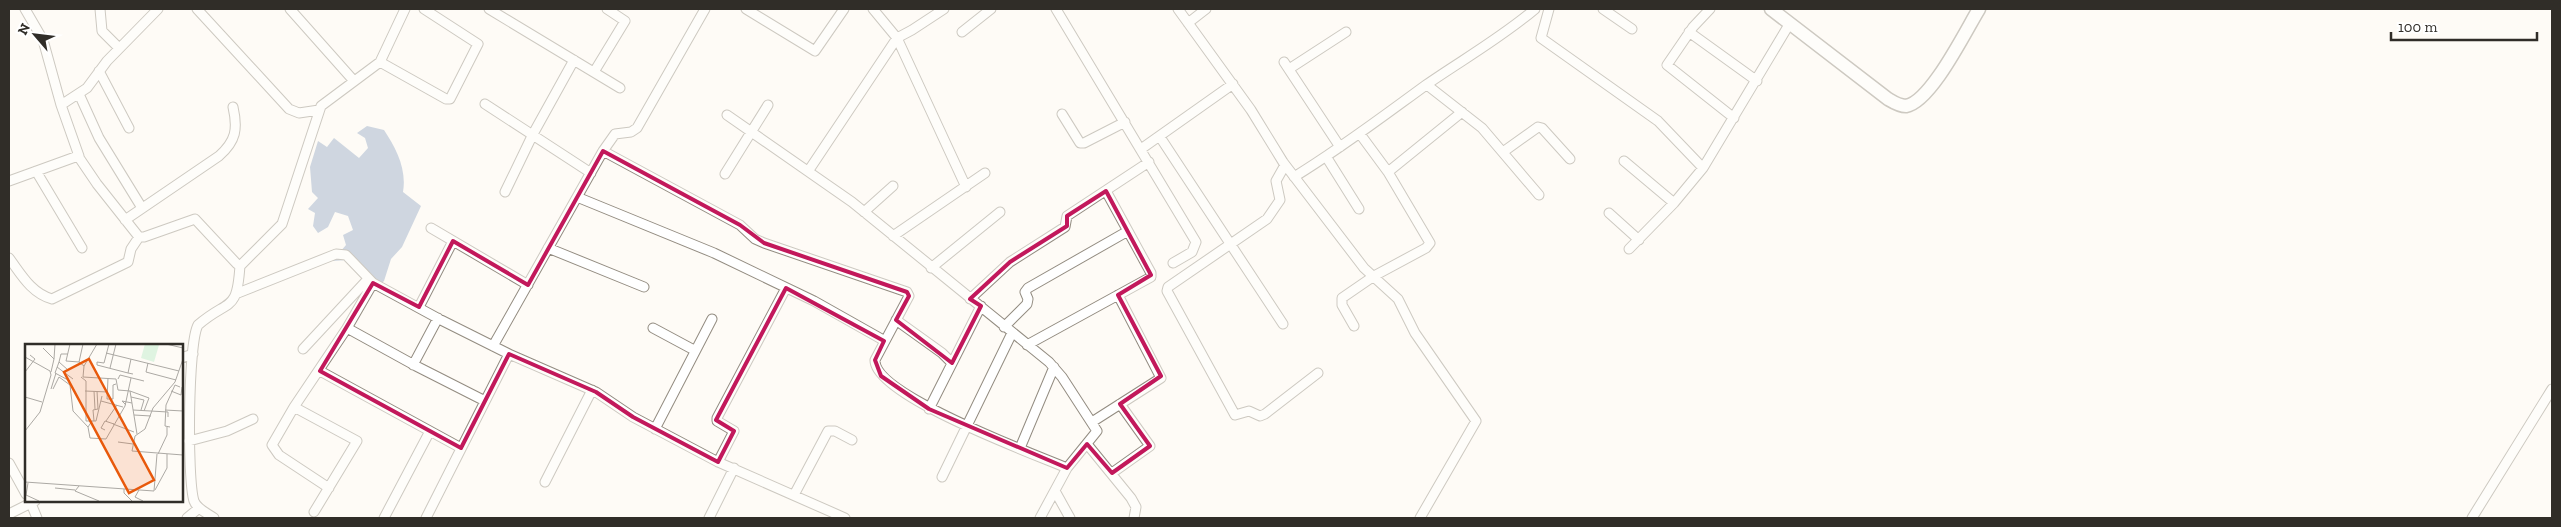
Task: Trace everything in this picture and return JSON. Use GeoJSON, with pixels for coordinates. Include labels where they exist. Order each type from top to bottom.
{"type":"FeatureCollection","features":[{"type":"Feature","properties":{"kind":"street"},"geometry":{"type":"LineString","coordinates":[[25,9],[43,40],[61,105],[79,156],[97,184],[139,237]]}},
{"type":"Feature","properties":{"kind":"street"},"geometry":{"type":"LineString","coordinates":[[100,9],[102,31],[119,48]]}},
{"type":"Feature","properties":{"kind":"street"},"geometry":{"type":"LineString","coordinates":[[61,105],[87,88],[119,48],[158,9]]}},
{"type":"Feature","properties":{"kind":"street"},"geometry":{"type":"LineString","coordinates":[[196,9],[289,109],[299,113],[319,110]]}},
{"type":"Feature","properties":{"kind":"street"},"geometry":{"type":"LineString","coordinates":[[290,9],[354,81]]}},
{"type":"Feature","properties":{"kind":"street"},"geometry":{"type":"LineString","coordinates":[[238,293],[240,265],[282,224],[319,110],[326,101],[380,62],[404,9]]}},
{"type":"Feature","properties":{"kind":"street"},"geometry":{"type":"LineString","coordinates":[[380,62],[446,99],[450,99],[478,44],[424,9]]}},
{"type":"Feature","properties":{"kind":"street"},"geometry":{"type":"LineString","coordinates":[[489,9],[620,88]]}},
{"type":"Feature","properties":{"kind":"street"},"geometry":{"type":"LineString","coordinates":[[594,72],[625,21],[607,9]]}},
{"type":"Feature","properties":{"kind":"street"},"geometry":{"type":"LineString","coordinates":[[493,346],[604,151],[615,134],[631,132],[636,128],[705,9]]}},
{"type":"Feature","properties":{"kind":"street"},"geometry":{"type":"LineString","coordinates":[[746,9],[815,51],[844,9]]}},
{"type":"Feature","properties":{"kind":"street"},"geometry":{"type":"LineString","coordinates":[[873,9],[896,38],[966,187]]}},
{"type":"Feature","properties":{"kind":"street"},"geometry":{"type":"LineString","coordinates":[[809,170],[896,38],[944,9]]}},
{"type":"Feature","properties":{"kind":"street"},"geometry":{"type":"LineString","coordinates":[[962,32],[991,9]]}},
{"type":"Feature","properties":{"kind":"street"},"geometry":{"type":"LineString","coordinates":[[1056,9],[1197,244],[1192,252],[1173,264]]}},
{"type":"Feature","properties":{"kind":"street"},"geometry":{"type":"LineString","coordinates":[[1178,9],[1233,84],[1294,177],[1364,268],[1398,300],[1416,333],[1476,421],[1420,518]]}},
{"type":"Feature","properties":{"kind":"street"},"geometry":{"type":"LineString","coordinates":[[1188,23],[1206,9]]}},
{"type":"Feature","properties":{"kind":"street"},"geometry":{"type":"LineString","coordinates":[[1294,177],[1327,158],[1535,9]]}},
{"type":"Feature","properties":{"kind":"street"},"geometry":{"type":"LineString","coordinates":[[1550,9],[1541,38],[1658,121],[1703,168]]}},
{"type":"Feature","properties":{"kind":"street"},"geometry":{"type":"LineString","coordinates":[[1603,9],[1632,29]]}},
{"type":"Feature","properties":{"kind":"street"},"geometry":{"type":"LineString","coordinates":[[1710,9],[1689,32],[1667,66],[1734,118]]}},
{"type":"Feature","properties":{"kind":"street"},"geometry":{"type":"LineString","coordinates":[[1772,9],[1888,99],[1897,105],[1906,106],[1917,101],[1930,88],[1979,9]]}},
{"type":"Feature","properties":{"kind":"street"},"geometry":{"type":"LineString","coordinates":[[1629,249],[1674,203],[1703,168],[1790,23]]}},
{"type":"Feature","properties":{"kind":"street"},"geometry":{"type":"LineString","coordinates":[[1340,147],[1286,66],[1346,32]]}},
{"type":"Feature","properties":{"kind":"street"},"geometry":{"type":"LineString","coordinates":[[1689,32],[1756,81]]}},
{"type":"Feature","properties":{"kind":"street"},"geometry":{"type":"LineString","coordinates":[[505,192],[533,134],[574,60]]}},
{"type":"Feature","properties":{"kind":"street"},"geometry":{"type":"LineString","coordinates":[[99,71],[129,128]]}},
{"type":"Feature","properties":{"kind":"street"},"geometry":{"type":"LineString","coordinates":[[1141,149],[1233,84]]}},
{"type":"Feature","properties":{"kind":"street"},"geometry":{"type":"LineString","coordinates":[[1427,85],[1482,128],[1539,195]]}},
{"type":"Feature","properties":{"kind":"street"},"geometry":{"type":"LineString","coordinates":[[79,94],[99,138],[142,208]]}},
{"type":"Feature","properties":{"kind":"street"},"geometry":{"type":"LineString","coordinates":[[485,104],[591,173]]}},
{"type":"Feature","properties":{"kind":"street"},"geometry":{"type":"LineString","coordinates":[[725,174],[768,105]]}},
{"type":"Feature","properties":{"kind":"street"},"geometry":{"type":"LineString","coordinates":[[125,220],[219,156],[230,146],[235,137],[237,124],[233,107]]}},
{"type":"Feature","properties":{"kind":"street"},"geometry":{"type":"LineString","coordinates":[[1388,172],[1462,112]]}},
{"type":"Feature","properties":{"kind":"street"},"geometry":{"type":"LineString","coordinates":[[727,114],[809,170],[864,212],[931,268],[981,306],[1054,368],[1097,431],[1067,468],[1040,518]]}},
{"type":"Feature","properties":{"kind":"street"},"geometry":{"type":"LineString","coordinates":[[1062,114],[1080,143],[1084,143],[1125,122]]}},
{"type":"Feature","properties":{"kind":"street"},"geometry":{"type":"LineString","coordinates":[[1503,152],[1540,127],[1570,158]]}},
{"type":"Feature","properties":{"kind":"street"},"geometry":{"type":"LineString","coordinates":[[1354,326],[1341,301],[1345,295],[1374,276],[1426,248],[1430,243],[1388,172],[1360,134]]}},
{"type":"Feature","properties":{"kind":"street"},"geometry":{"type":"LineString","coordinates":[[1160,137],[1283,324]]}},
{"type":"Feature","properties":{"kind":"street"},"geometry":{"type":"LineString","coordinates":[[604,151],[740,225],[755,239],[907,292],[909,296],[875,360],[880,376],[901,393],[929,409],[1067,468]]}},
{"type":"Feature","properties":{"kind":"street"},"geometry":{"type":"LineString","coordinates":[[9,181],[79,156]]}},
{"type":"Feature","properties":{"kind":"street"},"geometry":{"type":"LineString","coordinates":[[1327,158],[1359,209]]}},
{"type":"Feature","properties":{"kind":"street"},"geometry":{"type":"LineString","coordinates":[[1624,161],[1674,203]]}},
{"type":"Feature","properties":{"kind":"street"},"geometry":{"type":"LineString","coordinates":[[970,299],[1010,262],[1065,226],[1067,216],[1149,162]]}},
{"type":"Feature","properties":{"kind":"street"},"geometry":{"type":"LineString","coordinates":[[1285,165],[1276,181],[1280,200],[1274,211],[1230,246],[1168,287],[1167,291],[1230,410],[1235,415],[1251,411],[1262,416],[1318,373]]}},
{"type":"Feature","properties":{"kind":"street"},"geometry":{"type":"LineString","coordinates":[[36,171],[82,248]]}},
{"type":"Feature","properties":{"kind":"street"},"geometry":{"type":"LineString","coordinates":[[894,236],[985,173]]}},
{"type":"Feature","properties":{"kind":"street"},"geometry":{"type":"LineString","coordinates":[[864,212],[893,186]]}},
{"type":"Feature","properties":{"kind":"street"},"geometry":{"type":"LineString","coordinates":[[1027,345],[1148,280],[1151,275],[1106,192]]}},
{"type":"Feature","properties":{"kind":"street"},"geometry":{"type":"LineString","coordinates":[[577,197],[714,253],[786,288],[885,341]]}},
{"type":"Feature","properties":{"kind":"street"},"geometry":{"type":"LineString","coordinates":[[931,268],[1000,212]]}},
{"type":"Feature","properties":{"kind":"street"},"geometry":{"type":"LineString","coordinates":[[1609,213],[1639,240]]}},
{"type":"Feature","properties":{"kind":"street"},"geometry":{"type":"LineString","coordinates":[[139,237],[144,237],[195,219],[240,265]]}},
{"type":"Feature","properties":{"kind":"street"},"geometry":{"type":"LineString","coordinates":[[431,228],[528,285]]}},
{"type":"Feature","properties":{"kind":"street"},"geometry":{"type":"LineString","coordinates":[[1004,327],[1027,304],[1028,299],[1025,292],[1028,288],[1128,232]]}},
{"type":"Feature","properties":{"kind":"street"},"geometry":{"type":"LineString","coordinates":[[9,258],[30,286],[52,300],[128,262],[131,249],[139,237]]}},
{"type":"Feature","properties":{"kind":"street"},"geometry":{"type":"LineString","coordinates":[[419,307],[453,241]]}},
{"type":"Feature","properties":{"kind":"street"},"geometry":{"type":"LineString","coordinates":[[548,248],[644,287]]}},
{"type":"Feature","properties":{"kind":"street"},"geometry":{"type":"LineString","coordinates":[[214,518],[199,508],[193,495],[187,446],[193,354],[198,326],[229,305],[238,293],[340,254],[352,259],[371,281],[438,318],[509,354],[592,390],[655,429],[718,462],[845,518]]}},
{"type":"Feature","properties":{"kind":"street"},"geometry":{"type":"LineString","coordinates":[[329,488],[293,466],[273,448],[273,443],[294,407],[347,328],[371,281]]}},
{"type":"Feature","properties":{"kind":"street"},"geometry":{"type":"LineString","coordinates":[[303,349],[371,281]]}},
{"type":"Feature","properties":{"kind":"street"},"geometry":{"type":"LineString","coordinates":[[718,462],[734,431],[717,421],[717,418],[786,288]]}},
{"type":"Feature","properties":{"kind":"street"},"geometry":{"type":"LineString","coordinates":[[1092,422],[1160,380],[1161,376],[1118,295]]}},
{"type":"Feature","properties":{"kind":"street"},"geometry":{"type":"LineString","coordinates":[[929,409],[981,306]]}},
{"type":"Feature","properties":{"kind":"street"},"geometry":{"type":"LineString","coordinates":[[413,365],[438,318]]}},
{"type":"Feature","properties":{"kind":"street"},"geometry":{"type":"LineString","coordinates":[[655,429],[694,350],[712,319]]}},
{"type":"Feature","properties":{"kind":"street"},"geometry":{"type":"LineString","coordinates":[[896,320],[932,345],[952,363]]}},
{"type":"Feature","properties":{"kind":"street"},"geometry":{"type":"LineString","coordinates":[[347,328],[413,365],[485,401]]}},
{"type":"Feature","properties":{"kind":"street"},"geometry":{"type":"LineString","coordinates":[[653,328],[694,350]]}},
{"type":"Feature","properties":{"kind":"street"},"geometry":{"type":"LineString","coordinates":[[942,477],[1012,333]]}},
{"type":"Feature","properties":{"kind":"street"},"geometry":{"type":"LineString","coordinates":[[182,358],[193,354]]}},
{"type":"Feature","properties":{"kind":"street"},"geometry":{"type":"LineString","coordinates":[[426,518],[509,354]]}},
{"type":"Feature","properties":{"kind":"street"},"geometry":{"type":"LineString","coordinates":[[1020,448],[1054,368]]}},
{"type":"Feature","properties":{"kind":"street"},"geometry":{"type":"LineString","coordinates":[[320,370],[461,448]]}},
{"type":"Feature","properties":{"kind":"street"},"geometry":{"type":"LineString","coordinates":[[545,482],[592,390]]}},
{"type":"Feature","properties":{"kind":"street"},"geometry":{"type":"LineString","coordinates":[[2472,518],[2552,390]]}},
{"type":"Feature","properties":{"kind":"street"},"geometry":{"type":"LineString","coordinates":[[1112,473],[1150,446],[1120,404]]}},
{"type":"Feature","properties":{"kind":"street"},"geometry":{"type":"LineString","coordinates":[[294,407],[357,441],[314,512]]}},
{"type":"Feature","properties":{"kind":"street"},"geometry":{"type":"LineString","coordinates":[[187,446],[228,432],[253,419]]}},
{"type":"Feature","properties":{"kind":"street"},"geometry":{"type":"LineString","coordinates":[[384,518],[430,431]]}},
{"type":"Feature","properties":{"kind":"street"},"geometry":{"type":"LineString","coordinates":[[794,495],[828,431],[835,432],[852,440]]}},
{"type":"Feature","properties":{"kind":"street"},"geometry":{"type":"LineString","coordinates":[[1087,444],[1112,473],[1136,507],[1134,518]]}},
{"type":"Feature","properties":{"kind":"street"},"geometry":{"type":"LineString","coordinates":[[9,463],[25,490]]}},
{"type":"Feature","properties":{"kind":"street"},"geometry":{"type":"LineString","coordinates":[[709,518],[734,468]]}},
{"type":"Feature","properties":{"kind":"street"},"geometry":{"type":"LineString","coordinates":[[1055,491],[1070,518]]}},
{"type":"Feature","properties":{"kind":"street"},"geometry":{"type":"LineString","coordinates":[[9,514],[26,502]]}},
{"type":"Feature","properties":{"kind":"street"},"geometry":{"type":"LineString","coordinates":[[31,502],[37,518]]}},
{"type":"Feature","properties":{"kind":"street"},"geometry":{"type":"LineString","coordinates":[[187,518],[199,508]]}},
{"type":"Feature","properties":{"kind":"highlighted area"},"geometry":{"type":"Polygon","coordinates":[[[603,151],[740,225],[764,243],[907,292],[909,296],[896,320],[952,363],[981,306],[970,299],[1010,262],[1067,226],[1067,216],[1106,191],[1151,275],[1118,295],[1161,376],[1120,404],[1150,446],[1112,473],[1087,444],[1067,468],[929,409],[881,376],[875,360],[884,341],[786,288],[716,420],[734,431],[718,462],[633,417],[596,392],[509,354],[461,448],[320,371],[373,283],[419,307],[453,241],[528,285],[603,151]]]}},
{"type":"Feature","properties":{"kind":"water"},"geometry":{"type":"Polygon","coordinates":[[[367,126],[384,130],[400,159],[404,183],[403,192],[421,206],[402,247],[391,259],[384,281],[377,287],[347,260],[332,261],[346,245],[343,235],[353,230],[348,216],[335,212],[328,227],[318,233],[313,226],[315,213],[308,209],[318,198],[312,192],[310,167],[318,141],[327,147],[334,138],[359,158],[368,148],[365,138],[357,133],[367,126]]]}}]}
